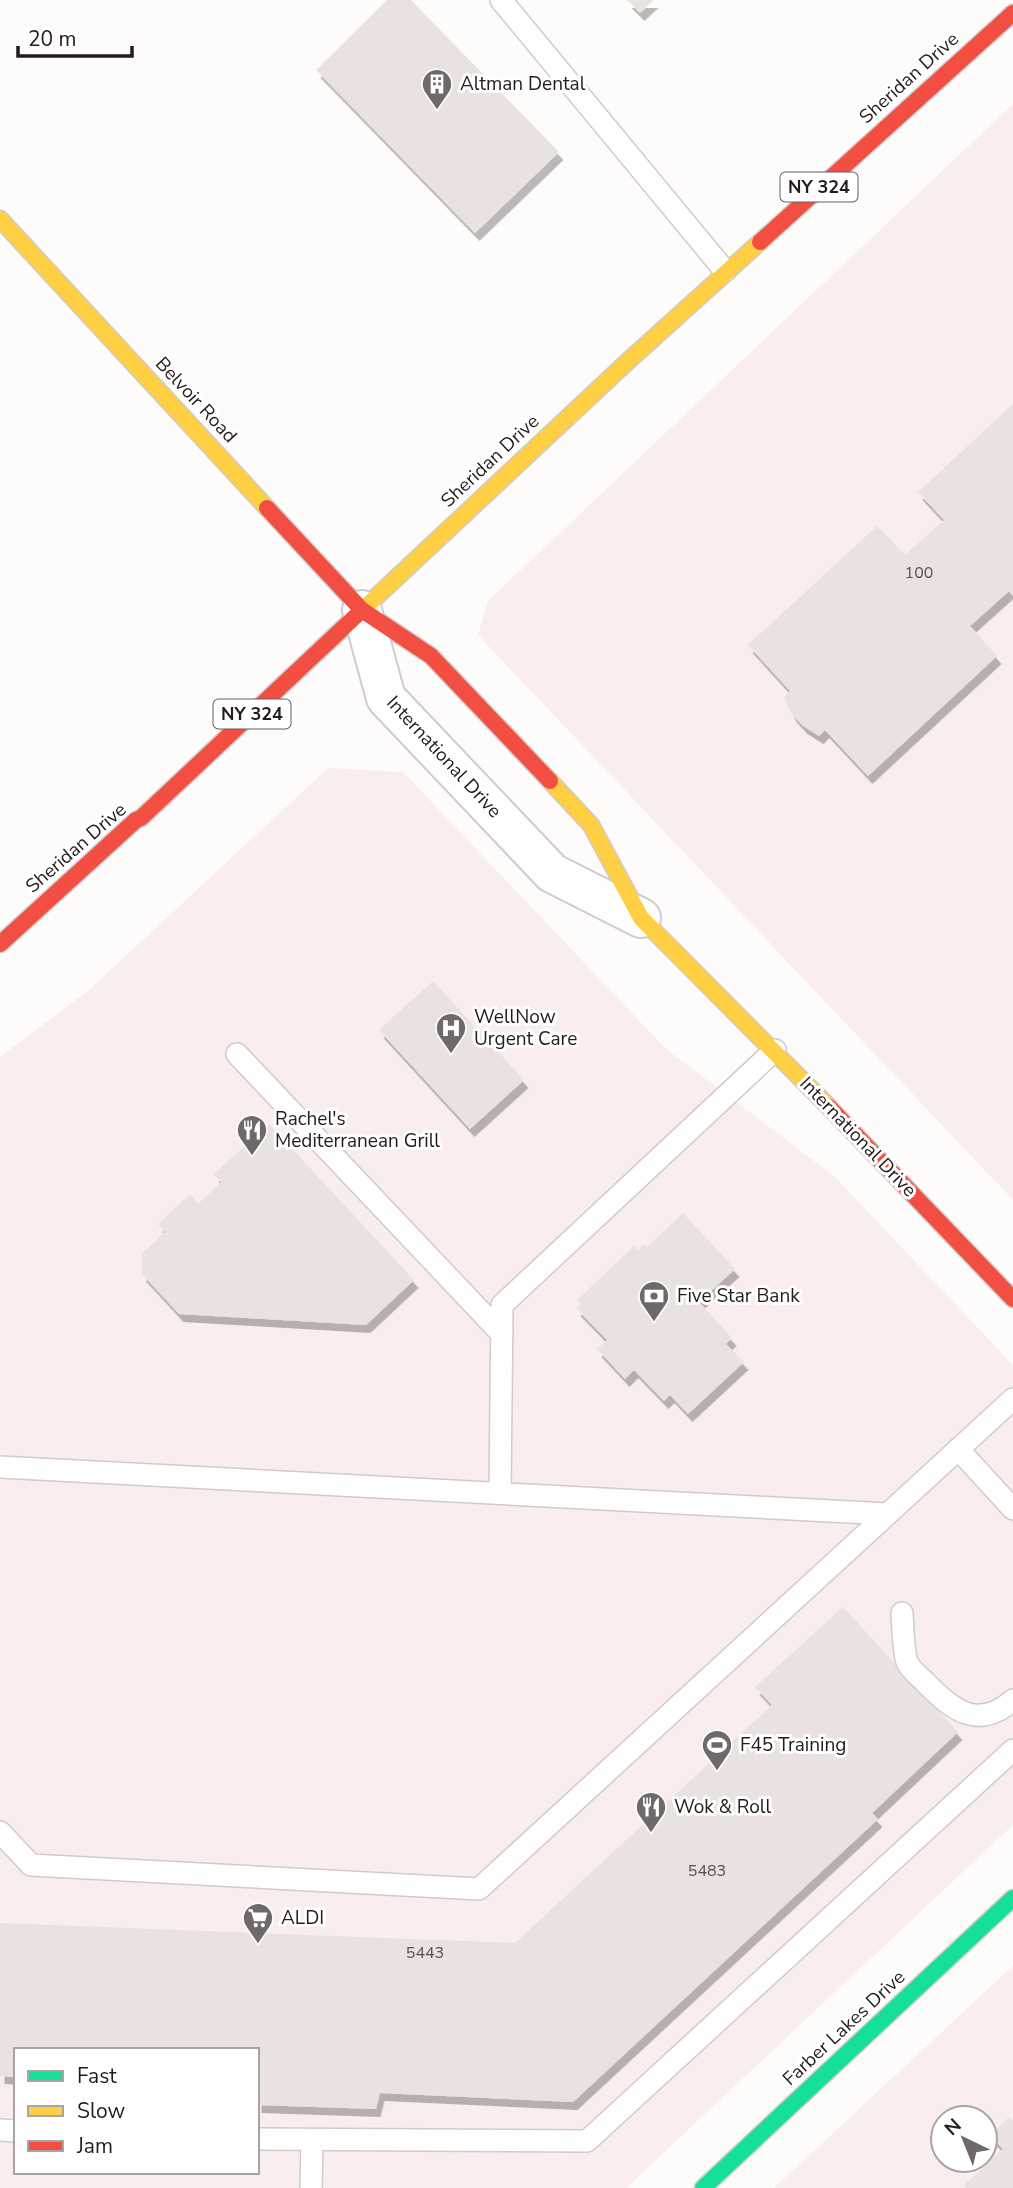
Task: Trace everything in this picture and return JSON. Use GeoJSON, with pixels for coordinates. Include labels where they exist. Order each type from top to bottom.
{"type":"FeatureCollection","features":[{"type":"Feature","properties":{"kind":"street","name":"Sheridan Drive"},"geometry":{"type":"LineString","coordinates":[[0,944],[141,818],[725,271],[1013,13]]}},
{"type":"Feature","properties":{"kind":"street","name":"Belvoir Road"},"geometry":{"type":"LineString","coordinates":[[0,219],[362,610]]}},
{"type":"Feature","properties":{"kind":"street","name":"International Drive"},"geometry":{"type":"LineString","coordinates":[[362,610],[386,698],[552,873],[641,918]]}},
{"type":"Feature","properties":{"kind":"street","name":"International Drive"},"geometry":{"type":"LineString","coordinates":[[362,610],[430,656],[591,825],[641,918],[775,1050],[1013,1299]]}},
{"type":"Feature","properties":{"kind":"street","name":"Farber Lakes Drive"},"geometry":{"type":"LineString","coordinates":[[703,2188],[1013,1899]]}},
{"type":"Feature","properties":{"kind":"lane"},"geometry":{"type":"LineString","coordinates":[[501,0],[725,271]]}},
{"type":"Feature","properties":{"kind":"lane"},"geometry":{"type":"LineString","coordinates":[[499,1493],[502,1305],[775,1050]]}},
{"type":"Feature","properties":{"kind":"lane"},"geometry":{"type":"LineString","coordinates":[[237,1054],[502,1334]]}},
{"type":"Feature","properties":{"kind":"lane"},"geometry":{"type":"LineString","coordinates":[[0,1832],[31,1865],[479,1889],[1013,1399]]}},
{"type":"Feature","properties":{"kind":"lane"},"geometry":{"type":"LineString","coordinates":[[958,1450],[1013,1509]]}},
{"type":"Feature","properties":{"kind":"lane"},"geometry":{"type":"LineString","coordinates":[[0,1467],[887,1514]]}},
{"type":"Feature","properties":{"kind":"lane"},"geometry":{"type":"LineString","coordinates":[[902,1613],[907,1663],[950,1707],[965,1714],[980,1716],[996,1712],[1013,1700]]}},
{"type":"Feature","properties":{"kind":"lane"},"geometry":{"type":"LineString","coordinates":[[259,2139],[587,2141],[1013,1750]]}},
{"type":"Feature","properties":{"kind":"lane"},"geometry":{"type":"LineString","coordinates":[[311,2188],[312,2140]]}},
{"type":"Feature","properties":{"kind":"shaded area"},"geometry":{"type":"Polygon","coordinates":[[[1013,104],[1013,1200],[478,635],[488,601],[1013,104]]]}},
{"type":"Feature","properties":{"kind":"shaded area"},"geometry":{"type":"Polygon","coordinates":[[[328,768],[403,772],[666,1049],[834,1176],[1013,1365],[1013,1825],[626,2188],[0,2188],[0,1057],[89,990],[328,768]]]}},
{"type":"Feature","properties":{"kind":"shaded area"},"geometry":{"type":"Polygon","coordinates":[[[1013,1966],[1013,2188],[774,2188],[1013,1966]]]}},
{"type":"Feature","properties":{"kind":"building","name":"Altman Dental"},"geometry":{"type":"Polygon","coordinates":[[[387,0],[411,0],[559,152],[475,233],[316,70],[387,0]]]}},
{"type":"Feature","properties":{"kind":"building"},"geometry":{"type":"Polygon","coordinates":[[[627,0],[654,0],[640,13],[627,0]]]}},
{"type":"Feature","properties":{"kind":"building"},"geometry":{"type":"Polygon","coordinates":[[[1013,404],[1013,596],[1009,591],[970,626],[997,656],[868,776],[825,730],[819,736],[803,726],[792,714],[784,697],[790,691],[748,645],[877,526],[905,555],[944,520],[918,492],[1013,404]]]}},
{"type":"Feature","properties":{"kind":"building","name":"WellNow Urgent Care"},"geometry":{"type":"Polygon","coordinates":[[[433,981],[524,1080],[470,1129],[379,1030],[433,981]]]}},
{"type":"Feature","properties":{"kind":"building"},"geometry":{"type":"Polygon","coordinates":[[[269,1124],[414,1280],[366,1325],[179,1314],[142,1274],[142,1254],[165,1232],[158,1224],[190,1194],[198,1204],[221,1182],[214,1174],[269,1124]]]}},
{"type":"Feature","properties":{"kind":"building","name":"Five Star Bank"},"geometry":{"type":"Polygon","coordinates":[[[683,1213],[735,1269],[699,1302],[732,1338],[726,1344],[744,1362],[688,1414],[670,1395],[664,1401],[634,1370],[625,1379],[597,1349],[607,1340],[576,1308],[581,1304],[577,1300],[634,1246],[638,1250],[644,1244],[647,1247],[683,1213]]]}},
{"type":"Feature","properties":{"kind":"building"},"geometry":{"type":"Polygon","coordinates":[[[843,1607],[958,1732],[872,1813],[878,1819],[573,2102],[380,2093],[376,2109],[259,2105],[259,2048],[14,2048],[14,2077],[0,2076],[0,1923],[515,1943],[772,1705],[755,1687],[843,1607]]]}},
{"type":"Feature","properties":{"kind":"building"},"geometry":{"type":"Polygon","coordinates":[[[1009,2117],[1013,2121],[1013,2188],[966,2188],[964,2185],[976,2174],[999,2174],[999,2153],[1003,2149],[999,2145],[999,2127],[1009,2117]]]}},
{"type":"Feature","properties":{"kind":"traffic: fast"},"geometry":{"type":"LineString","coordinates":[[703,2188],[1013,1898]]}},
{"type":"Feature","properties":{"kind":"traffic: slow"},"geometry":{"type":"LineString","coordinates":[[0,219],[267,508]]}},
{"type":"Feature","properties":{"kind":"traffic: slow"},"geometry":{"type":"LineString","coordinates":[[359,613],[626,363],[760,242]]}},
{"type":"Feature","properties":{"kind":"traffic: slow"},"geometry":{"type":"LineString","coordinates":[[550,781],[591,825],[641,918],[829,1107]]}},
{"type":"Feature","properties":{"kind":"traffic: jam"},"geometry":{"type":"LineString","coordinates":[[760,242],[1013,13]]}},
{"type":"Feature","properties":{"kind":"traffic: jam"},"geometry":{"type":"LineString","coordinates":[[267,508],[362,610],[431,656],[550,781]]}},
{"type":"Feature","properties":{"kind":"traffic: jam"},"geometry":{"type":"LineString","coordinates":[[0,944],[141,818],[359,613]]}},
{"type":"Feature","properties":{"kind":"traffic: jam"},"geometry":{"type":"LineString","coordinates":[[829,1107],[1013,1299]]}},
{"type":"Feature","properties":{"kind":"place","name":"Altman Dental"},"geometry":{"type":"Point","coordinates":[437,111]}},
{"type":"Feature","properties":{"kind":"place","name":"WellNow Urgent Care"},"geometry":{"type":"Point","coordinates":[451,1055]}},
{"type":"Feature","properties":{"kind":"place","name":"Rachel's Mediterranean Grill"},"geometry":{"type":"Point","coordinates":[252,1157]}},
{"type":"Feature","properties":{"kind":"place","name":"Five Star Bank"},"geometry":{"type":"Point","coordinates":[654,1323]}},
{"type":"Feature","properties":{"kind":"place","name":"F45 Training"},"geometry":{"type":"Point","coordinates":[717,1772]}},
{"type":"Feature","properties":{"kind":"place","name":"Wok & Roll"},"geometry":{"type":"Point","coordinates":[651,1834]}},
{"type":"Feature","properties":{"kind":"place","name":"ALDI"},"geometry":{"type":"Point","coordinates":[258,1945]}}]}
